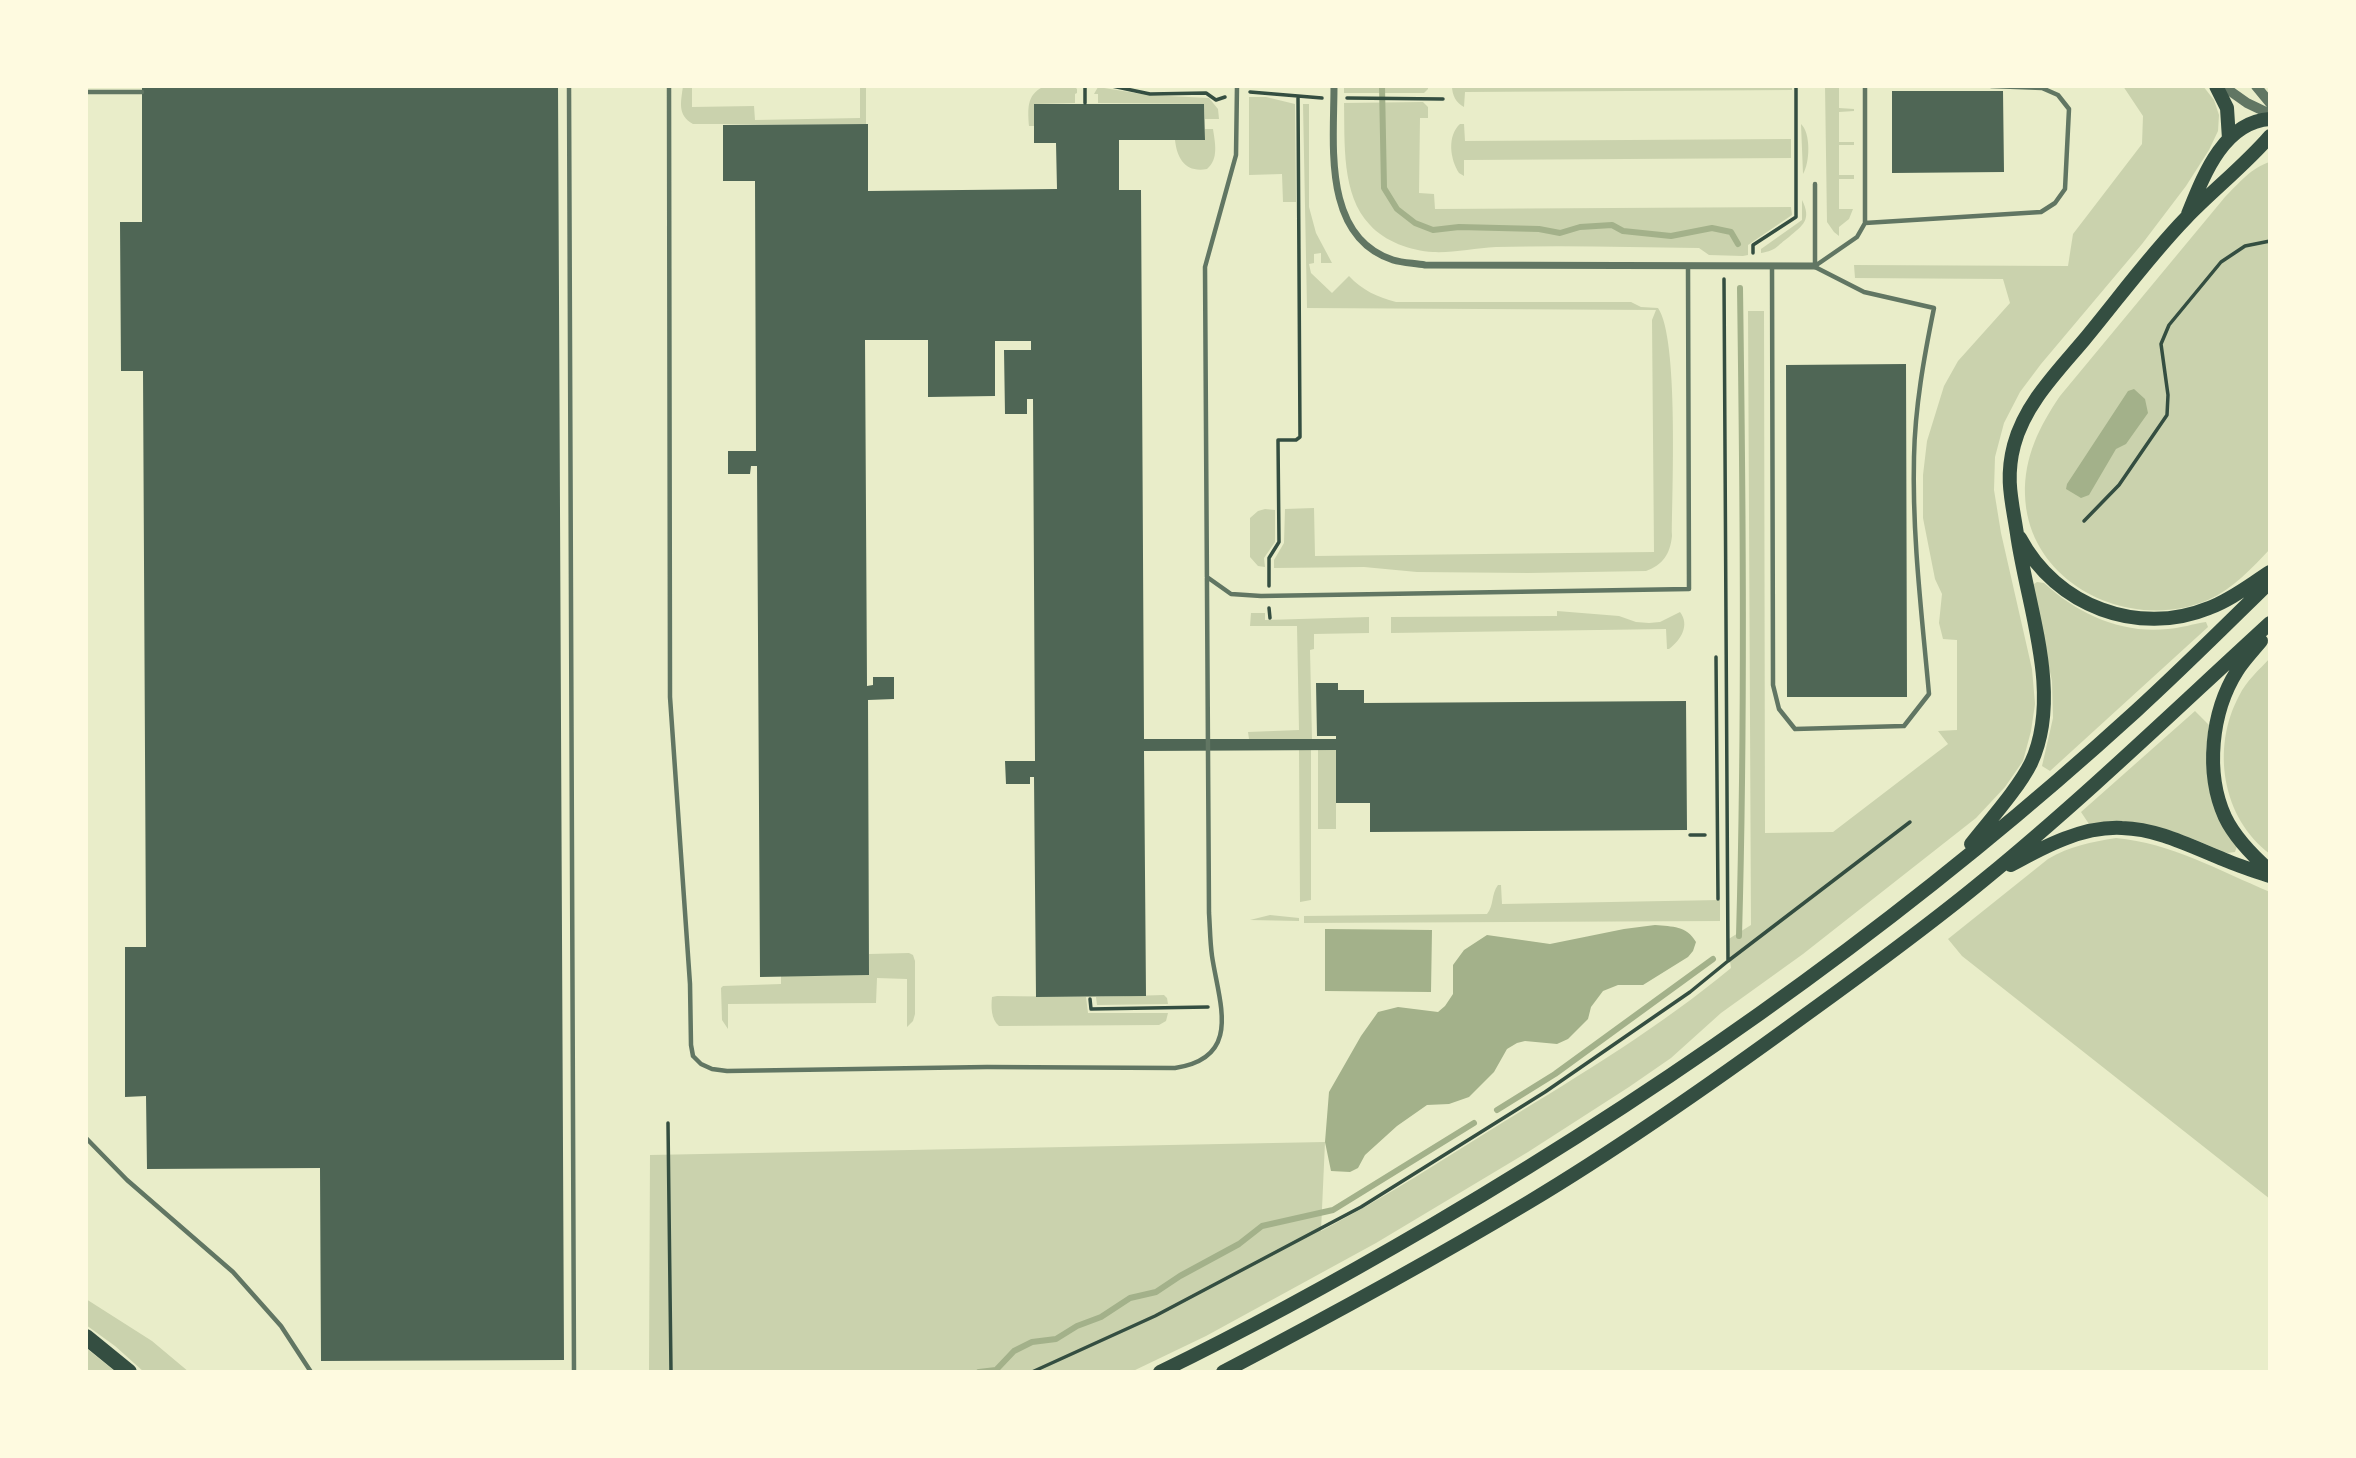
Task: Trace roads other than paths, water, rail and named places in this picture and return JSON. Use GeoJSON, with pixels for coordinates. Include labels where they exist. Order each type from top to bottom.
{"type":"FeatureCollection","features":[{"type":"Feature","properties":{"kind":"highway"},"geometry":{"type":"LineString","coordinates":[[2216,86],[2227,108],[2229,139]]}},
{"type":"Feature","properties":{"kind":"highway"},"geometry":{"type":"LineString","coordinates":[[2186,218],[2203,178],[2229,139],[2245,126],[2270,116]]}},
{"type":"Feature","properties":{"kind":"highway"},"geometry":{"type":"LineString","coordinates":[[1955,865],[2030,765],[2041,733],[2045,699],[2042,670],[2008,488],[2009,466],[2020,425],[2028,409],[2186,218],[2270,136]]}},
{"type":"Feature","properties":{"kind":"highway"},"geometry":{"type":"LineString","coordinates":[[2016,530],[2035,562],[2062,589],[2106,612],[2131,618],[2181,617],[2211,608],[2270,572]]}},
{"type":"Feature","properties":{"kind":"highway"},"geometry":{"type":"LineString","coordinates":[[1160,1372],[1348,1274],[1513,1177],[1707,1051],[1839,956],[1955,865],[2136,710],[2270,582]]}},
{"type":"Feature","properties":{"kind":"highway"},"geometry":{"type":"LineString","coordinates":[[1223,1372],[1359,1300],[1531,1200],[1633,1136],[1730,1070],[1983,881],[2061,815],[2270,623]]}},
{"type":"Feature","properties":{"kind":"highway"},"geometry":{"type":"LineString","coordinates":[[2270,629],[2237,671],[2226,694],[2218,719],[2213,769],[2217,795],[2226,819],[2239,840],[2270,874]]}},
{"type":"Feature","properties":{"kind":"highway"},"geometry":{"type":"LineString","coordinates":[[1983,881],[2046,846],[2095,831],[2122,828],[2150,832],[2183,842],[2227,861],[2270,874]]}},
{"type":"Feature","properties":{"kind":"highway"},"geometry":{"type":"LineString","coordinates":[[86,1337],[129,1372]]}},
{"type":"Feature","properties":{"kind":"street"},"geometry":{"type":"LineString","coordinates":[[1334,86],[1335,180],[1340,208],[1354,233],[1370,249],[1392,260],[1424,265],[1815,266]]}},
{"type":"Feature","properties":{"kind":"street"},"geometry":{"type":"LineString","coordinates":[[2223,86],[2270,116]]}},
{"type":"Feature","properties":{"kind":"street"},"geometry":{"type":"LineString","coordinates":[[2256,86],[2270,103]]}},
{"type":"Feature","properties":{"kind":"lane"},"geometry":{"type":"LineString","coordinates":[[569,86],[574,1372]]}},
{"type":"Feature","properties":{"kind":"lane"},"geometry":{"type":"LineString","coordinates":[[669,86],[670,697],[690,984],[691,1045],[693,1056],[701,1064],[712,1069],[727,1070],[1175,1068],[1193,1066],[1206,1058],[1217,1044],[1222,1030],[1221,1007],[1212,956],[1209,913],[1205,267],[1236,155],[1237,86]]}},
{"type":"Feature","properties":{"kind":"lane"},"geometry":{"type":"LineString","coordinates":[[1815,266],[1857,237],[1865,223],[1865,86]]}},
{"type":"Feature","properties":{"kind":"lane"},"geometry":{"type":"LineString","coordinates":[[1865,223],[2041,212],[2055,203],[2065,189],[2069,109],[2058,95],[2042,88],[1991,86]]}},
{"type":"Feature","properties":{"kind":"lane"},"geometry":{"type":"LineString","coordinates":[[86,92],[142,92]]}},
{"type":"Feature","properties":{"kind":"lane"},"geometry":{"type":"LineString","coordinates":[[1815,184],[1815,266]]}},
{"type":"Feature","properties":{"kind":"lane"},"geometry":{"type":"LineString","coordinates":[[1772,266],[1773,685],[1779,709],[1795,729],[1903,726],[1928,694],[1915,521],[1914,456],[1920,380],[1934,308],[1864,292],[1815,266]]}},
{"type":"Feature","properties":{"kind":"lane"},"geometry":{"type":"LineString","coordinates":[[1207,578],[1231,594],[1269,596],[1689,589],[1688,267]]}},
{"type":"Feature","properties":{"kind":"lane"},"geometry":{"type":"LineString","coordinates":[[86,1138],[127,1180],[233,1272],[281,1326],[311,1372]]}},
{"type":"Feature","properties":{"kind":"waterway"},"geometry":{"type":"LineString","coordinates":[[1382,86],[1384,188],[1397,209],[1415,223],[1433,230],[1459,227],[1539,229],[1560,233],[1580,227],[1612,225],[1623,231],[1671,236],[1712,228],[1731,232],[1738,244]]}},
{"type":"Feature","properties":{"kind":"waterway"},"geometry":{"type":"LineString","coordinates":[[1739,936],[1743,612],[1740,288]]}},
{"type":"Feature","properties":{"kind":"waterway"},"geometry":{"type":"LineString","coordinates":[[1497,1110],[1555,1074],[1713,959]]}},
{"type":"Feature","properties":{"kind":"waterway"},"geometry":{"type":"LineString","coordinates":[[979,1372],[996,1370],[1014,1351],[1032,1342],[1056,1339],[1077,1326],[1101,1317],[1130,1298],[1156,1292],[1239,1244],[1262,1226],[1333,1210],[1474,1123]]}}]}
